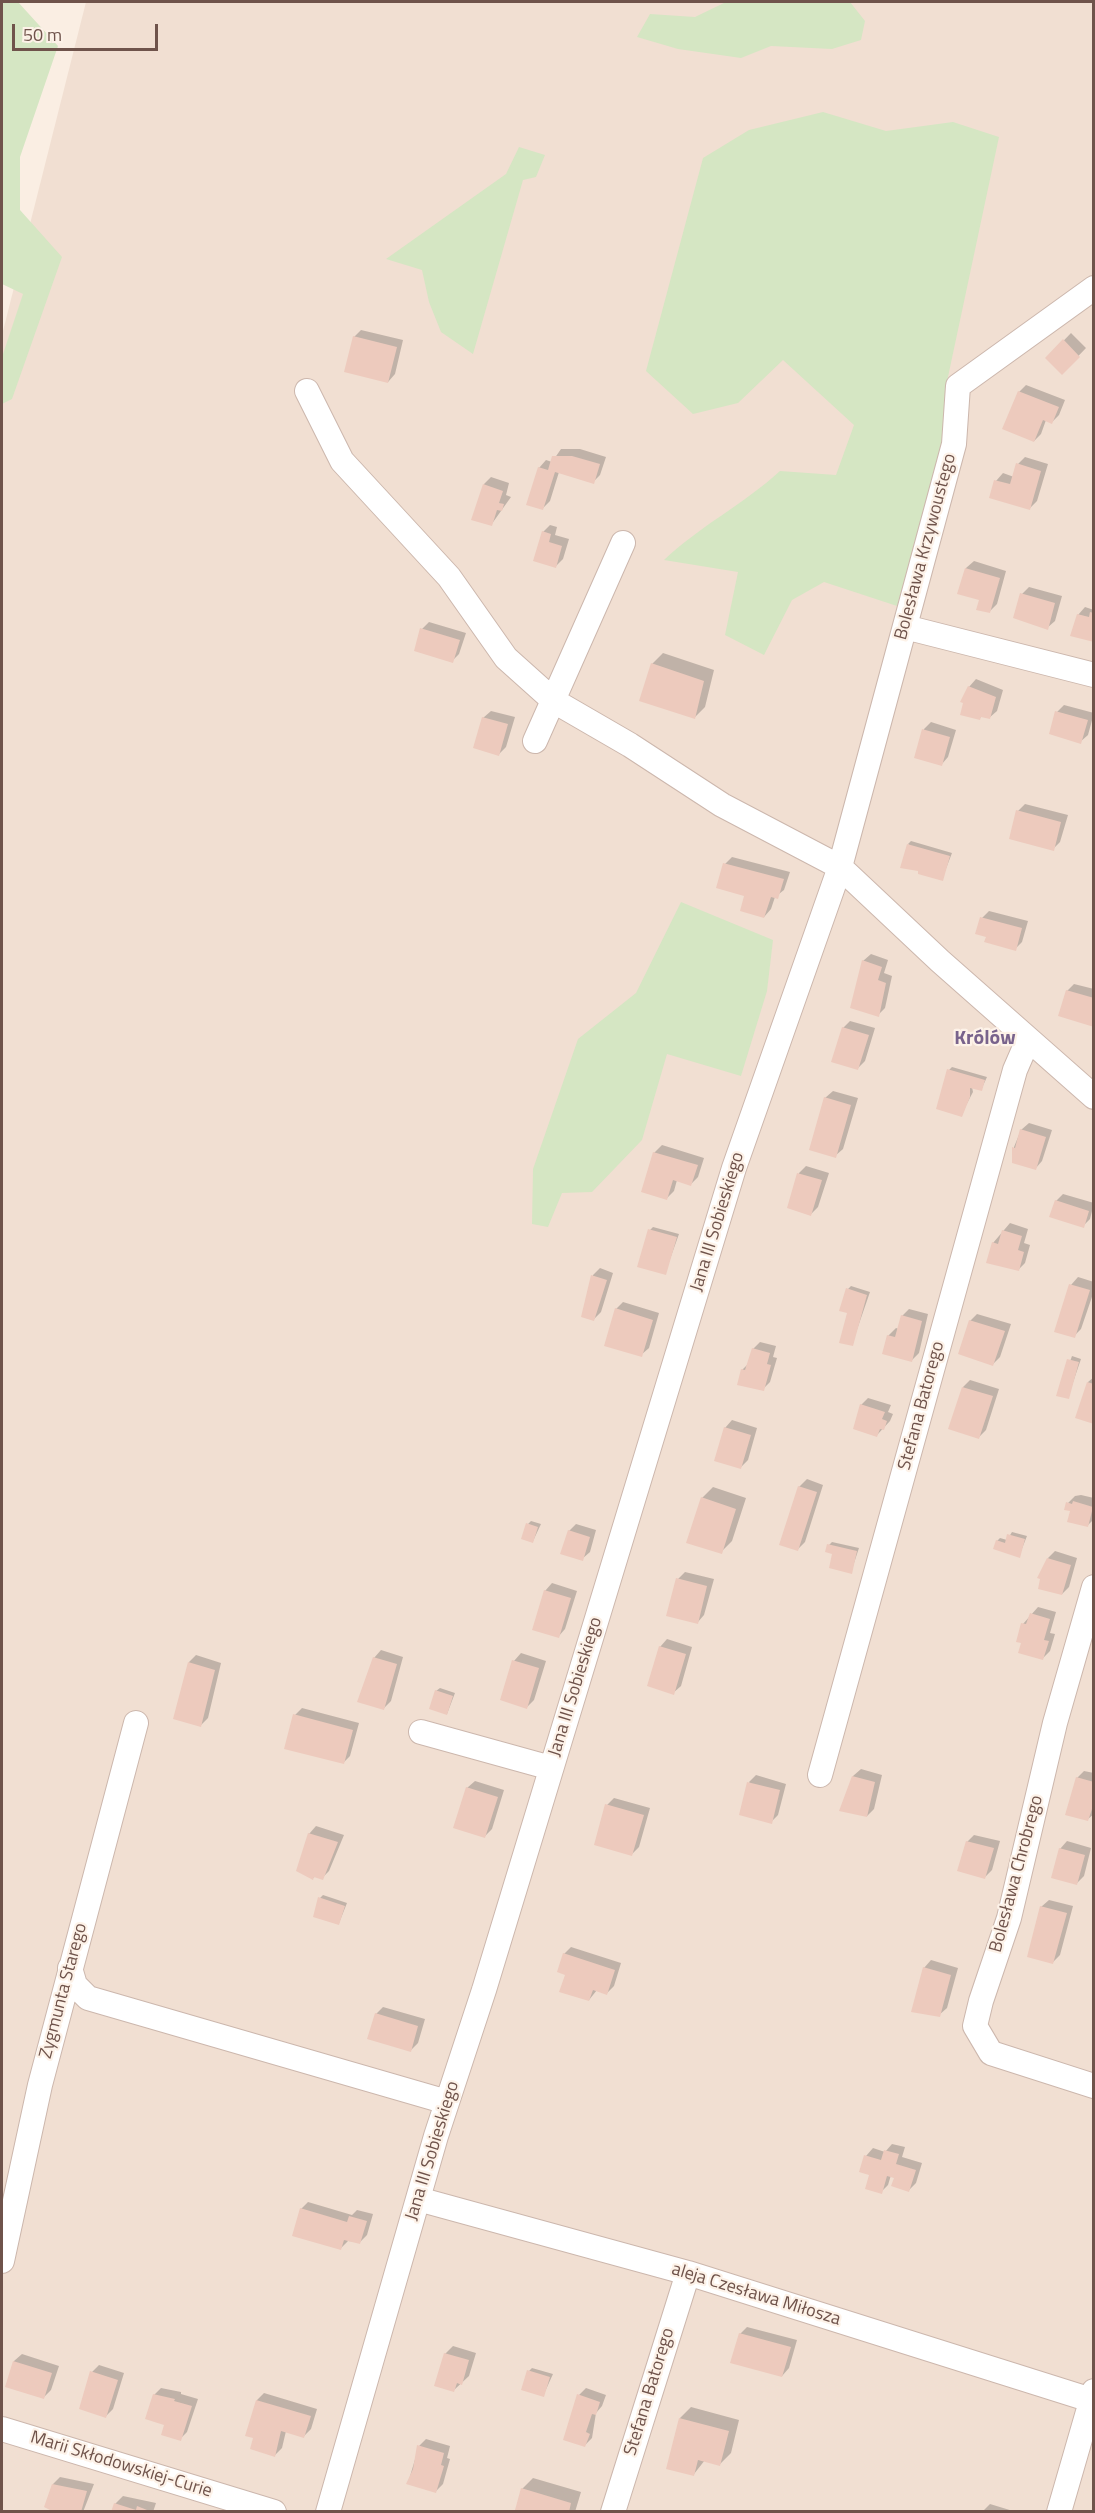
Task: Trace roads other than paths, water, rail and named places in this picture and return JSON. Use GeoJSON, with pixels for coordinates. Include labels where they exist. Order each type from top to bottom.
{"type":"FeatureCollection","features":[{"type":"Feature","properties":{"kind":"street","name":"Bolesława Krzywoustego"},"geometry":{"type":"LineString","coordinates":[[840,867],[954,444],[958,386],[1094,288]]}},
{"type":"Feature","properties":{"kind":"street"},"geometry":{"type":"LineString","coordinates":[[307,391],[342,461],[449,577],[506,658],[554,701],[630,745],[722,805],[840,867],[1028,1040],[1094,1097]]}},
{"type":"Feature","properties":{"kind":"street"},"geometry":{"type":"LineString","coordinates":[[535,741],[623,543]]}},
{"type":"Feature","properties":{"kind":"street"},"geometry":{"type":"LineString","coordinates":[[905,627],[1094,675]]}},
{"type":"Feature","properties":{"kind":"street","name":"Jana III Sobieskiego"},"geometry":{"type":"LineString","coordinates":[[328,2511],[447,2102],[734,1168],[840,867]]}},
{"type":"Feature","properties":{"kind":"street","name":"Stefana Batorego"},"geometry":{"type":"LineString","coordinates":[[820,1774],[1015,1070],[1028,1040]]}},
{"type":"Feature","properties":{"kind":"street","name":"Bolesława Chrobrego"},"geometry":{"type":"LineString","coordinates":[[1094,1587],[1055,1723],[1009,1918],[975,2026],[991,2053],[1094,2086]]}},
{"type":"Feature","properties":{"kind":"street","name":"Zygmunta Starego"},"geometry":{"type":"LineString","coordinates":[[2,2261],[40,2085],[136,1723]]}},
{"type":"Feature","properties":{"kind":"street"},"geometry":{"type":"LineString","coordinates":[[421,1732],[551,1768]]}},
{"type":"Feature","properties":{"kind":"street"},"geometry":{"type":"LineString","coordinates":[[70,1968],[75,1985],[88,1998],[447,2102]]}},
{"type":"Feature","properties":{"kind":"street","name":"aleja Czesława Miłosza"},"geometry":{"type":"LineString","coordinates":[[418,2199],[688,2273],[1092,2396]]}},
{"type":"Feature","properties":{"kind":"street","name":"Stefana Batorego"},"geometry":{"type":"LineString","coordinates":[[613,2511],[688,2273]]}},
{"type":"Feature","properties":{"kind":"street"},"geometry":{"type":"LineString","coordinates":[[1059,2511],[1092,2396]]}},
{"type":"Feature","properties":{"kind":"street","name":"Marii Skłodowskiej-Curie"},"geometry":{"type":"LineString","coordinates":[[2,2429],[274,2511]]}},
{"type":"Feature","properties":{"kind":"district","name":"Królów"},"geometry":{"type":"Point","coordinates":[985,1039]}}]}
